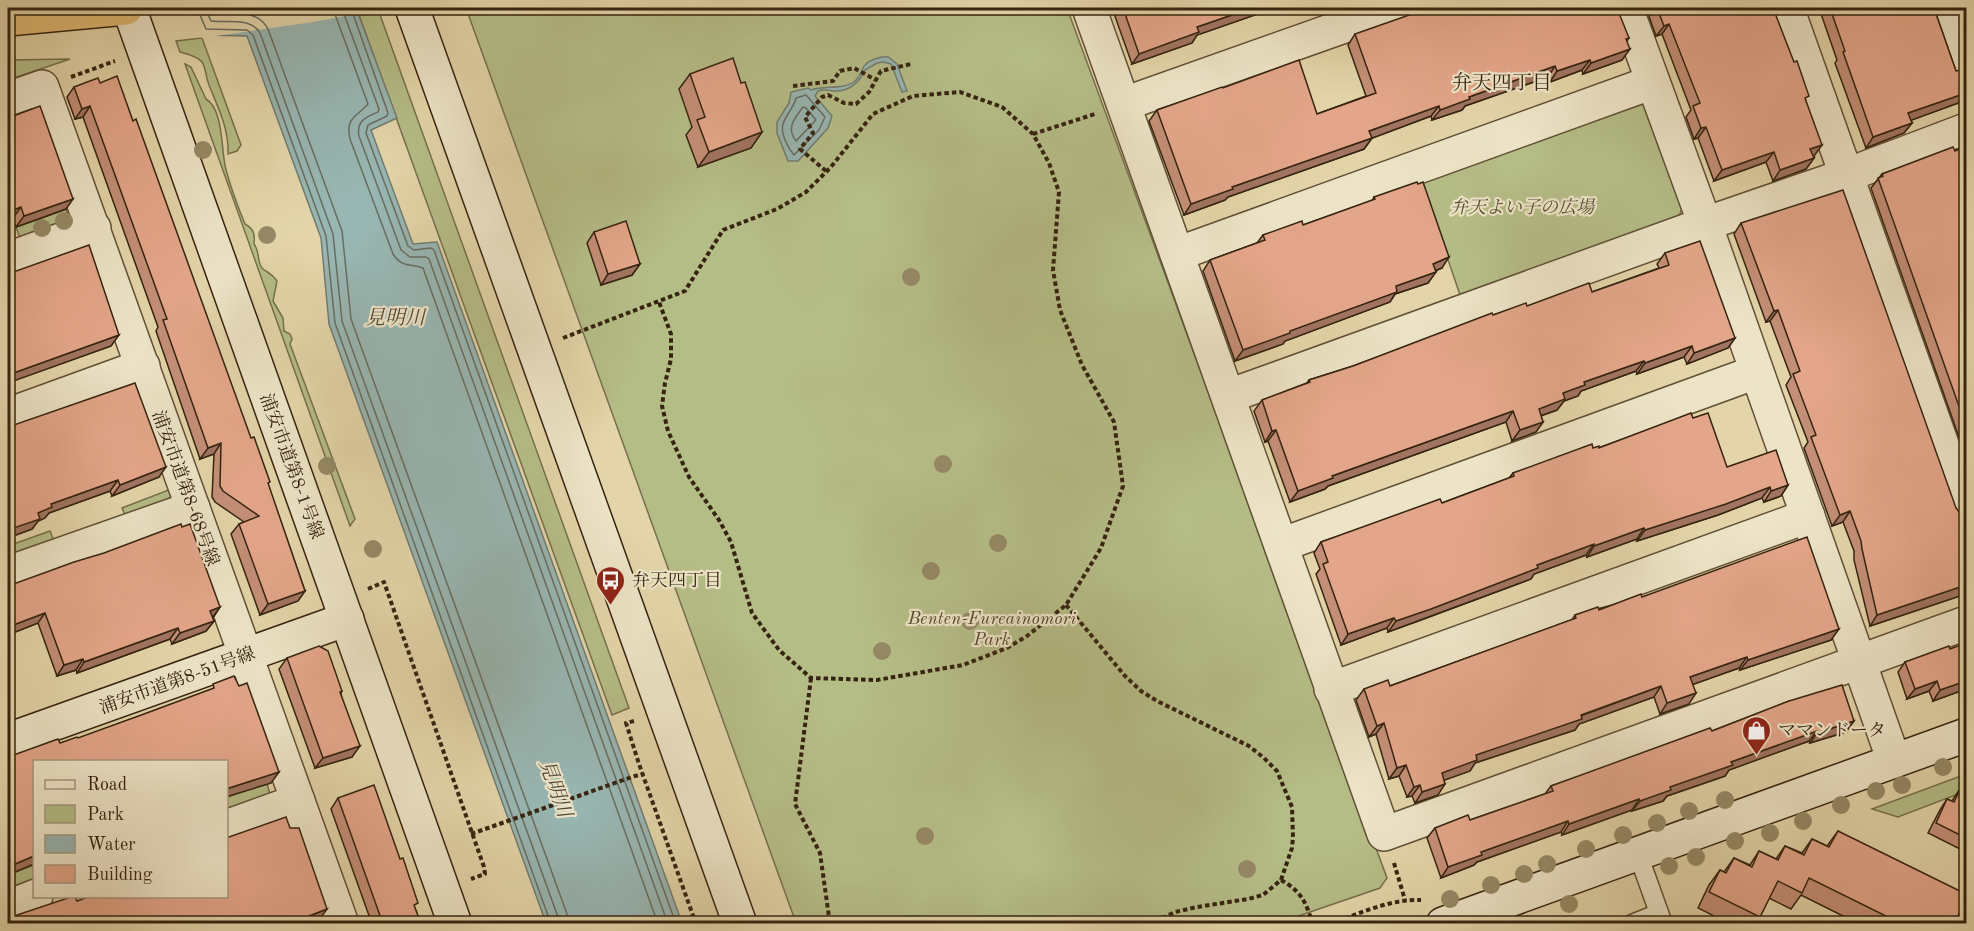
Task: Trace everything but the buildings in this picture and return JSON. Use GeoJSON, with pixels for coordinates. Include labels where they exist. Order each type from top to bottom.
{"type":"FeatureCollection","features":[{"type":"Feature","properties":{"kind":"highway"},"geometry":{"type":"LineString","coordinates":[[8,19],[128,8]]}},
{"type":"Feature","properties":{"kind":"street","name":"浦安市道第8-1号線"},"geometry":{"type":"LineString","coordinates":[[128,8],[455,924]]}},
{"type":"Feature","properties":{"kind":"street"},"geometry":{"type":"LineString","coordinates":[[412,8],[740,924]]}},
{"type":"Feature","properties":{"kind":"street"},"geometry":{"type":"LineString","coordinates":[[1089,8],[1384,834],[1966,623]]}},
{"type":"Feature","properties":{"kind":"street"},"geometry":{"type":"LineString","coordinates":[[1124,105],[1395,8]]}},
{"type":"Feature","properties":{"kind":"street"},"geometry":{"type":"LineString","coordinates":[[1626,8],[1705,224],[1894,761]]}},
{"type":"Feature","properties":{"kind":"street"},"geometry":{"type":"LineString","coordinates":[[1787,8],[1966,512]]}},
{"type":"Feature","properties":{"kind":"street"},"geometry":{"type":"LineString","coordinates":[[1947,8],[1966,65]]}},
{"type":"Feature","properties":{"kind":"street"},"geometry":{"type":"LineString","coordinates":[[1177,254],[1653,82]]}},
{"type":"Feature","properties":{"kind":"street"},"geometry":{"type":"LineString","coordinates":[[8,99],[42,87]]}},
{"type":"Feature","properties":{"kind":"street","name":"浦安市道第8-68号線"},"geometry":{"type":"LineString","coordinates":[[42,87],[342,924]]}},
{"type":"Feature","properties":{"kind":"street"},"geometry":{"type":"LineString","coordinates":[[1229,396],[1847,175],[1966,130]]}},
{"type":"Feature","properties":{"kind":"street"},"geometry":{"type":"LineString","coordinates":[[8,259],[94,228]]}},
{"type":"Feature","properties":{"kind":"street"},"geometry":{"type":"LineString","coordinates":[[8,415],[143,366]]}},
{"type":"Feature","properties":{"kind":"street"},"geometry":{"type":"LineString","coordinates":[[1281,545],[1756,372]]}},
{"type":"Feature","properties":{"kind":"street"},"geometry":{"type":"LineString","coordinates":[[8,573],[193,508]]}},
{"type":"Feature","properties":{"kind":"street"},"geometry":{"type":"LineString","coordinates":[[1331,689],[1808,516]]}},
{"type":"Feature","properties":{"kind":"street","name":"浦安市道第8-51号線"},"geometry":{"type":"LineString","coordinates":[[8,740],[347,619]]}},
{"type":"Feature","properties":{"kind":"street"},"geometry":{"type":"LineString","coordinates":[[1443,924],[1966,735]]}},
{"type":"Feature","properties":{"kind":"street"},"geometry":{"type":"LineString","coordinates":[[228,826],[298,801]]}},
{"type":"Feature","properties":{"kind":"street"},"geometry":{"type":"LineString","coordinates":[[8,907],[33,898]]}},
{"type":"Feature","properties":{"kind":"lane"},"geometry":{"type":"LineString","coordinates":[[1632,924],[1661,918],[1638,854]]}},
{"type":"Feature","properties":{"kind":"path"},"geometry":{"type":"LineString","coordinates":[[42,87],[125,58]]}},
{"type":"Feature","properties":{"kind":"path"},"geometry":{"type":"LineString","coordinates":[[826,171],[801,149],[813,133],[805,117],[822,97],[828,95],[844,103],[856,104],[870,92],[881,71],[911,64]]}},
{"type":"Feature","properties":{"kind":"path"},"geometry":{"type":"LineString","coordinates":[[793,86],[833,81],[840,71],[854,68],[876,80]]}},
{"type":"Feature","properties":{"kind":"path"},"geometry":{"type":"LineString","coordinates":[[562,339],[685,291],[723,230],[777,209],[806,192],[873,114],[913,96],[960,92],[1002,107],[1033,134],[1049,163],[1059,192],[1053,270],[1060,310],[1082,365],[1114,422],[1124,486],[1101,548],[1066,605],[1027,636],[999,651],[963,665],[877,680],[811,678],[779,650],[752,613],[731,542],[719,520],[689,477],[668,431],[662,406],[664,382],[671,359],[671,334],[659,302]]}},
{"type":"Feature","properties":{"kind":"path"},"geometry":{"type":"LineString","coordinates":[[1033,134],[1124,105]]}},
{"type":"Feature","properties":{"kind":"path"},"geometry":{"type":"LineString","coordinates":[[365,590],[384,582],[484,867],[485,874],[468,880]]}},
{"type":"Feature","properties":{"kind":"path"},"geometry":{"type":"LineString","coordinates":[[1066,605],[1125,676],[1141,690],[1157,701],[1249,746],[1277,771],[1292,807],[1293,837],[1281,880],[1263,895],[1175,912],[1151,924]]}},
{"type":"Feature","properties":{"kind":"path"},"geometry":{"type":"LineString","coordinates":[[811,678],[795,804],[820,853],[830,924]]}},
{"type":"Feature","properties":{"kind":"path"},"geometry":{"type":"LineString","coordinates":[[640,719],[626,723],[696,924]]}},
{"type":"Feature","properties":{"kind":"path"},"geometry":{"type":"LineString","coordinates":[[471,834],[643,774]]}},
{"type":"Feature","properties":{"kind":"path"},"geometry":{"type":"LineString","coordinates":[[1331,924],[1383,905],[1406,900],[1384,834]]}},
{"type":"Feature","properties":{"kind":"path"},"geometry":{"type":"LineString","coordinates":[[1281,880],[1294,888],[1305,900],[1313,924]]}},
{"type":"Feature","properties":{"kind":"green space","name":"Benten-Fureainomori Park"},"geometry":{"type":"Polygon","coordinates":[[[466,8],[1067,8],[1387,878],[1380,888],[1278,923],[796,923],[466,8]]]}},
{"type":"Feature","properties":{"kind":"green space"},"geometry":{"type":"Polygon","coordinates":[[[379,12],[629,708],[612,715],[359,15],[379,12]]]}},
{"type":"Feature","properties":{"kind":"green space"},"geometry":{"type":"Polygon","coordinates":[[[202,38],[241,145],[237,151],[228,154],[225,127],[203,64],[197,58],[180,52],[176,41],[202,38]]]}},
{"type":"Feature","properties":{"kind":"green space"},"geometry":{"type":"Polygon","coordinates":[[[70,59],[8,80],[8,60],[70,59]]]}},
{"type":"Feature","properties":{"kind":"green space"},"geometry":{"type":"Polygon","coordinates":[[[185,64],[191,67],[206,99],[216,112],[224,162],[235,197],[245,224],[253,232],[260,266],[277,281],[273,301],[283,318],[284,331],[290,334],[292,339],[290,344],[355,519],[350,526],[185,64]]]}},
{"type":"Feature","properties":{"kind":"green space","name":"弁天よい子の広場"},"geometry":{"type":"Polygon","coordinates":[[[1636,100],[1648,106],[1684,204],[1678,218],[1460,295],[1420,177],[1636,100]]]}},
{"type":"Feature","properties":{"kind":"green space"},"geometry":{"type":"Polygon","coordinates":[[[66,209],[71,224],[21,241],[16,227],[66,209]]]}},
{"type":"Feature","properties":{"kind":"green space"},"geometry":{"type":"Polygon","coordinates":[[[171,489],[171,502],[126,517],[122,508],[171,489]]]}},
{"type":"Feature","properties":{"kind":"green space"},"geometry":{"type":"Polygon","coordinates":[[[50,531],[54,541],[15,554],[11,545],[50,531]]]}},
{"type":"Feature","properties":{"kind":"green space"},"geometry":{"type":"Polygon","coordinates":[[[1966,774],[1966,791],[1898,817],[1872,809],[1966,774]]]}},
{"type":"Feature","properties":{"kind":"green space"},"geometry":{"type":"Polygon","coordinates":[[[267,784],[272,800],[228,815],[228,797],[267,784]]]}},
{"type":"Feature","properties":{"kind":"green space"},"geometry":{"type":"Polygon","coordinates":[[[33,865],[33,880],[12,888],[8,875],[33,865]]]}},
{"type":"Feature","properties":{"kind":"water","name":"見明川"},"geometry":{"type":"Polygon","coordinates":[[[356,8],[397,118],[371,130],[413,244],[437,242],[682,923],[546,923],[329,324],[321,238],[247,36],[201,35],[356,8]]]}},
{"type":"Feature","properties":{"kind":"water"},"geometry":{"type":"Polygon","coordinates":[[[888,57],[897,64],[907,91],[902,92],[891,64],[883,62],[865,70],[860,79],[849,88],[839,91],[818,91],[815,96],[832,116],[828,128],[798,161],[788,161],[777,133],[777,122],[789,103],[791,92],[849,84],[858,78],[868,62],[888,57]]]}},
{"type":"Feature","properties":{"kind":"pier"},"geometry":{"type":"Polygon","coordinates":[[[188,8],[359,8],[361,13],[202,38],[198,36],[188,8]]]}},
{"type":"Feature","properties":{"kind":"place","name":"弁天四丁目"},"geometry":{"type":"Point","coordinates":[611,606]}},
{"type":"Feature","properties":{"kind":"place","name":"ママンドータ"},"geometry":{"type":"Point","coordinates":[1757,756]}},
{"type":"Feature","properties":{"kind":"district","name":"弁天四丁目"},"geometry":{"type":"Point","coordinates":[1502,82]}}]}
